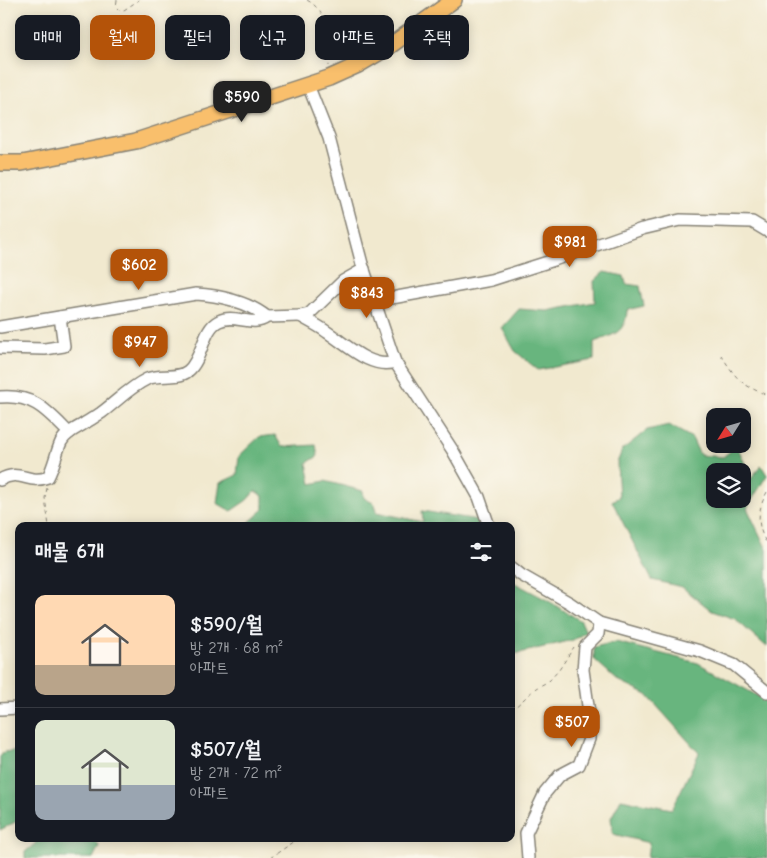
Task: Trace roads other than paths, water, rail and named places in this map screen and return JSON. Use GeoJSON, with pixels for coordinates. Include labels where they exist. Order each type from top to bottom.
{"type":"FeatureCollection","features":[{"type":"Feature","properties":{"kind":"main road"},"geometry":{"type":"LineString","coordinates":[[0,163],[22,163],[136,141],[328,78],[358,65],[387,48],[454,0]]}},
{"type":"Feature","properties":{"kind":"street"},"geometry":{"type":"LineString","coordinates":[[308,85],[329,138],[364,269],[395,362],[453,451],[478,497],[487,522]]}},
{"type":"Feature","properties":{"kind":"street"},"geometry":{"type":"LineString","coordinates":[[375,301],[491,280],[642,229],[680,220],[752,222],[767,231]]}},
{"type":"Feature","properties":{"kind":"street"},"geometry":{"type":"LineString","coordinates":[[0,480],[7,476],[15,475],[39,481],[48,477],[62,440],[69,433],[101,413],[118,398],[148,379],[161,375],[185,374],[198,359],[210,328],[218,321],[233,318],[251,322],[267,317],[309,314],[343,281],[364,269]]}},
{"type":"Feature","properties":{"kind":"street"},"geometry":{"type":"LineString","coordinates":[[0,328],[196,294],[226,298],[262,312],[267,317]]}},
{"type":"Feature","properties":{"kind":"street"},"geometry":{"type":"LineString","coordinates":[[300,316],[373,361],[387,365],[395,362]]}},
{"type":"Feature","properties":{"kind":"street"},"geometry":{"type":"LineString","coordinates":[[0,348],[45,349],[64,346],[60,317]]}},
{"type":"Feature","properties":{"kind":"street"},"geometry":{"type":"LineString","coordinates":[[0,397],[11,396],[29,400],[42,407],[69,433]]}},
{"type":"Feature","properties":{"kind":"street"},"geometry":{"type":"LineString","coordinates":[[515,570],[599,623],[700,651],[734,666],[767,692]]}},
{"type":"Feature","properties":{"kind":"street"},"geometry":{"type":"LineString","coordinates":[[528,858],[526,833],[544,792],[560,775],[579,764],[589,739],[589,713],[583,670],[585,647],[598,634],[599,623]]}},
{"type":"Feature","properties":{"kind":"street"},"geometry":{"type":"LineString","coordinates":[[0,710],[15,708]]}}]}
